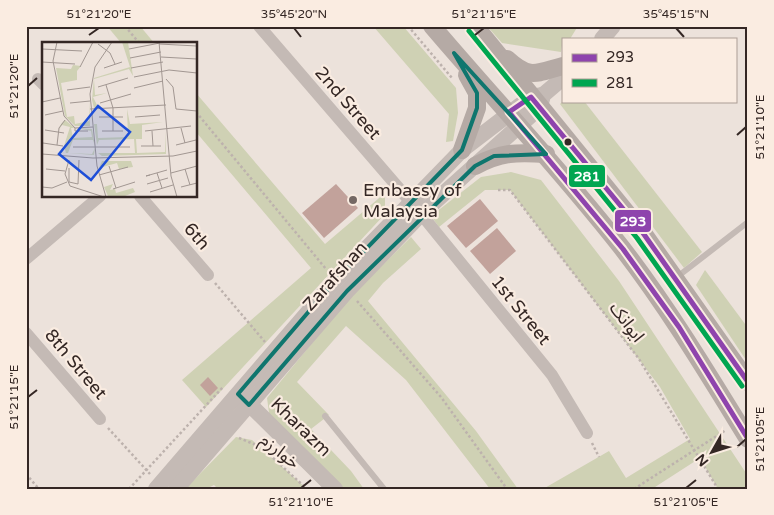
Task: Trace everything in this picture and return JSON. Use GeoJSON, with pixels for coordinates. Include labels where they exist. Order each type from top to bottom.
{"type":"FeatureCollection","features":[{"type":"Feature","properties":{"kind":"main road"},"geometry":{"type":"LineString","coordinates":[[432,26],[454,53],[510,112],[520,126],[546,154],[623,249],[679,326],[748,439]]}},
{"type":"Feature","properties":{"kind":"main road"},"geometry":{"type":"LineString","coordinates":[[480,33],[520,71],[536,75],[562,66]]}},
{"type":"Feature","properties":{"kind":"main road"},"geometry":{"type":"LineString","coordinates":[[480,33],[538,100],[637,225],[747,381]]}},
{"type":"Feature","properties":{"kind":"main road"},"geometry":{"type":"LineString","coordinates":[[454,53],[477,93],[477,108],[462,150]]}},
{"type":"Feature","properties":{"kind":"main road"},"geometry":{"type":"LineString","coordinates":[[475,166],[494,156],[513,153],[546,154]]}},
{"type":"Feature","properties":{"kind":"street","name":"2nd Street"},"geometry":{"type":"LineString","coordinates":[[258,26],[416,208]]}},
{"type":"Feature","properties":{"kind":"street"},"geometry":{"type":"LineString","coordinates":[[603,38],[613,26]]}},
{"type":"Feature","properties":{"kind":"street"},"geometry":{"type":"LineString","coordinates":[[538,100],[562,79]]}},
{"type":"Feature","properties":{"kind":"street","name":"Zarafshan"},"geometry":{"type":"LineString","coordinates":[[416,208],[475,166],[520,126],[538,100]]}},
{"type":"Feature","properties":{"kind":"street","name":"Zarafshan"},"geometry":{"type":"LineString","coordinates":[[158,487],[244,399],[274,352],[416,208],[462,150],[510,112],[538,100]]}},
{"type":"Feature","properties":{"kind":"street"},"geometry":{"type":"LineString","coordinates":[[26,259],[98,198]]}},
{"type":"Feature","properties":{"kind":"street","name":"6th"},"geometry":{"type":"LineString","coordinates":[[142,198],[208,275]]}},
{"type":"Feature","properties":{"kind":"street","name":"1st Street"},"geometry":{"type":"LineString","coordinates":[[416,208],[552,375],[587,433]]}},
{"type":"Feature","properties":{"kind":"street","name":"Zarafshan"},"geometry":{"type":"LineString","coordinates":[[176,489],[244,399],[341,286]]}},
{"type":"Feature","properties":{"kind":"street","name":"8th Street"},"geometry":{"type":"LineString","coordinates":[[26,333],[100,419]]}},
{"type":"Feature","properties":{"kind":"street","name":"Kharazm"},"geometry":{"type":"LineString","coordinates":[[244,399],[335,489]]}},
{"type":"Feature","properties":{"kind":"lane"},"geometry":{"type":"LineString","coordinates":[[676,278],[748,222]]}},
{"type":"Feature","properties":{"kind":"lane"},"geometry":{"type":"LineString","coordinates":[[325,416],[384,489]]}},
{"type":"Feature","properties":{"kind":"path"},"geometry":{"type":"LineString","coordinates":[[125,26],[138,42]]}},
{"type":"Feature","properties":{"kind":"path"},"geometry":{"type":"LineString","coordinates":[[408,26],[455,82]]}},
{"type":"Feature","properties":{"kind":"path"},"geometry":{"type":"LineString","coordinates":[[198,114],[341,286],[390,337],[441,397],[507,489]]}},
{"type":"Feature","properties":{"kind":"path","name":"ایوانک"},"geometry":{"type":"LineString","coordinates":[[498,190],[510,190],[638,359],[718,489]]}},
{"type":"Feature","properties":{"kind":"path"},"geometry":{"type":"LineString","coordinates":[[208,275],[274,352]]}},
{"type":"Feature","properties":{"kind":"path"},"geometry":{"type":"LineString","coordinates":[[100,419],[158,487]]}},
{"type":"Feature","properties":{"kind":"path"},"geometry":{"type":"LineString","coordinates":[[634,489],[728,429]]}},
{"type":"Feature","properties":{"kind":"path","name":"خوارزم"},"geometry":{"type":"LineString","coordinates":[[236,437],[260,447],[307,489]]}},
{"type":"Feature","properties":{"kind":"path"},"geometry":{"type":"LineString","coordinates":[[26,474],[40,489]]}},
{"type":"Feature","properties":{"kind":"highlighted area"},"geometry":{"type":"Polygon","coordinates":[[[454,53],[546,154],[494,156],[475,166],[347,291],[249,405],[238,394],[335,281],[462,150],[477,108],[477,93],[454,53]]]}},
{"type":"Feature","properties":{"kind":"green space"},"geometry":{"type":"Polygon","coordinates":[[[107,26],[140,26],[153,42],[120,42],[107,26]]]}},
{"type":"Feature","properties":{"kind":"green space"},"geometry":{"type":"Polygon","coordinates":[[[373,26],[403,26],[456,88],[458,113],[453,141],[446,142],[449,114],[373,26]]]}},
{"type":"Feature","properties":{"kind":"green space"},"geometry":{"type":"Polygon","coordinates":[[[487,26],[578,26],[571,38],[562,38],[561,52],[502,43],[487,26]]]}},
{"type":"Feature","properties":{"kind":"green space"},"geometry":{"type":"Polygon","coordinates":[[[198,95],[325,244],[385,193],[385,214],[206,407],[182,380],[311,268],[198,134],[198,95]]]}},
{"type":"Feature","properties":{"kind":"green space"},"geometry":{"type":"Polygon","coordinates":[[[562,102],[585,102],[702,252],[684,268],[560,104],[562,102]]]}},
{"type":"Feature","properties":{"kind":"green space"},"geometry":{"type":"Polygon","coordinates":[[[511,172],[541,180],[619,281],[748,476],[748,489],[718,489],[700,458],[652,489],[543,489],[609,451],[626,478],[690,439],[660,387],[510,190],[485,190],[439,227],[431,216],[481,177],[511,172]]]}},
{"type":"Feature","properties":{"kind":"green space"},"geometry":{"type":"Polygon","coordinates":[[[411,237],[421,249],[383,283],[368,301],[476,431],[518,489],[490,489],[406,380],[346,326],[297,382],[329,415],[311,429],[351,471],[364,489],[337,489],[270,420],[267,398],[349,298],[411,237]]]}},
{"type":"Feature","properties":{"kind":"green space"},"geometry":{"type":"Polygon","coordinates":[[[705,270],[748,328],[748,363],[696,285],[705,270]]]}},
{"type":"Feature","properties":{"kind":"green space"},"geometry":{"type":"Polygon","coordinates":[[[236,437],[252,440],[307,489],[218,489],[214,485],[206,489],[185,489],[236,437]]]}},
{"type":"Feature","properties":{"kind":"building"},"geometry":{"type":"Polygon","coordinates":[[[336,184],[358,208],[324,238],[302,213],[336,184]]]}},
{"type":"Feature","properties":{"kind":"building"},"geometry":{"type":"Polygon","coordinates":[[[480,199],[498,221],[466,248],[447,226],[480,199]]]}},
{"type":"Feature","properties":{"kind":"building"},"geometry":{"type":"Polygon","coordinates":[[[497,228],[516,251],[490,274],[470,251],[497,228]]]}},
{"type":"Feature","properties":{"kind":"building"},"geometry":{"type":"Polygon","coordinates":[[[208,377],[218,388],[210,396],[200,385],[208,377]]]}},
{"type":"Feature","properties":{"kind":"transit line","name":"281"},"geometry":{"type":"LineString","coordinates":[[469,31],[637,238],[742,386]]}},
{"type":"Feature","properties":{"kind":"transit line","name":"293"},"geometry":{"type":"LineString","coordinates":[[748,382],[643,233],[531,97],[509,112],[623,249],[679,327],[748,439]]}},
{"type":"Feature","properties":{"kind":"place","name":"Embassy of Malaysia"},"geometry":{"type":"Point","coordinates":[353,200]}}]}
